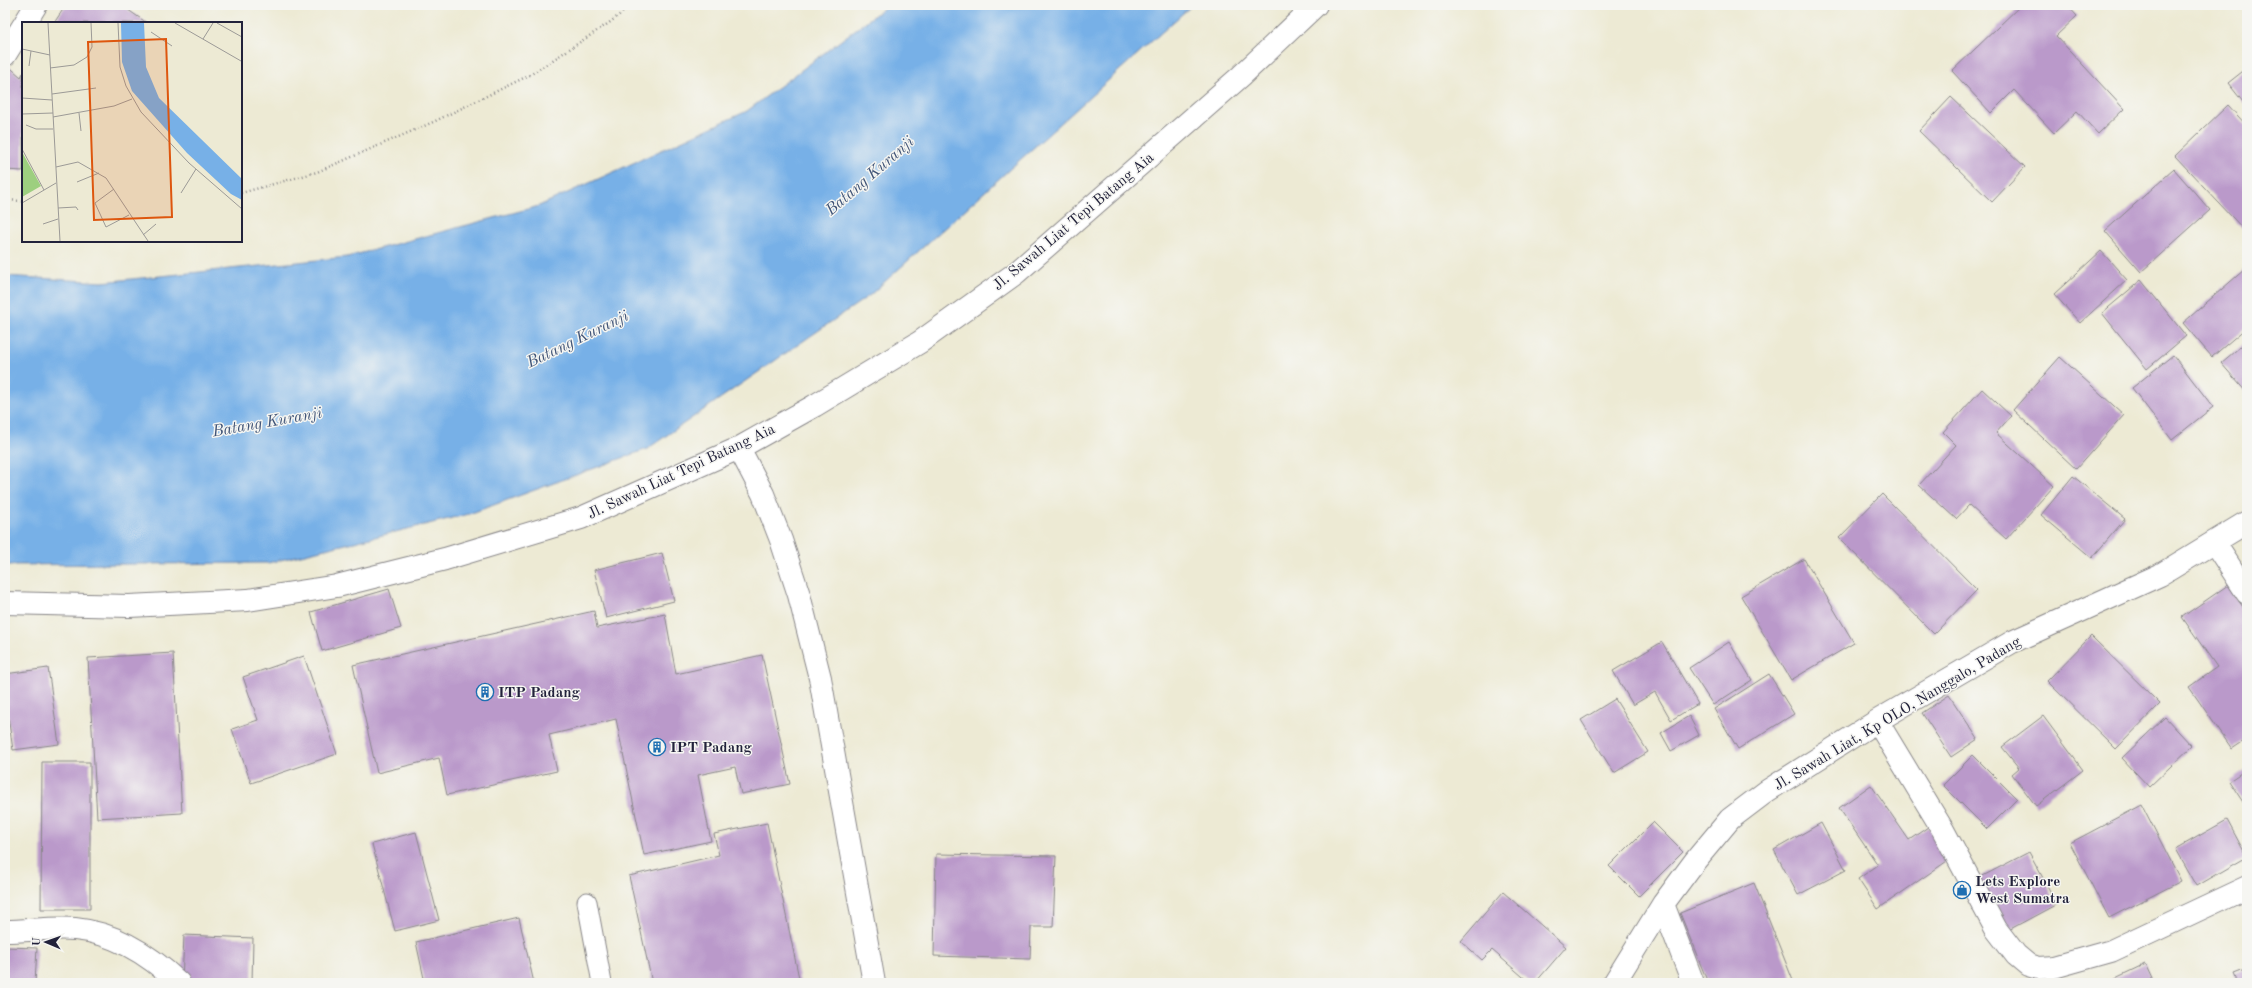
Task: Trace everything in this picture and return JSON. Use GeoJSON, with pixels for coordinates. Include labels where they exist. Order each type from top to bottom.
{"type":"FeatureCollection","features":[{"type":"Feature","properties":{"kind":"street"},"geometry":{"type":"LineString","coordinates":[[26,22],[36,5]]}},
{"type":"Feature","properties":{"kind":"street","name":"Jl. Sawah Liat Tepi Batang Aia"},"geometry":{"type":"LineString","coordinates":[[5,603],[129,606],[248,600],[337,586],[445,559],[581,518],[739,448],[814,406],[920,342],[1016,273],[1241,76],[1316,5]]}},
{"type":"Feature","properties":{"kind":"street"},"geometry":{"type":"LineString","coordinates":[[5,55],[22,28]]}},
{"type":"Feature","properties":{"kind":"street"},"geometry":{"type":"LineString","coordinates":[[739,448],[763,494],[781,540],[799,595],[820,678],[874,983]]}},
{"type":"Feature","properties":{"kind":"street","name":"Jl. Sawah Liat, Kp OLO, Nanggalo, Padang"},"geometry":{"type":"LineString","coordinates":[[1614,983],[1663,904],[1730,819],[1767,790],[1877,721],[2012,642],[2160,575],[2247,522]]}},
{"type":"Feature","properties":{"kind":"street"},"geometry":{"type":"LineString","coordinates":[[2214,542],[2247,593]]}},
{"type":"Feature","properties":{"kind":"street"},"geometry":{"type":"LineString","coordinates":[[1877,721],[1943,830],[1996,929],[2016,955],[2028,965],[2038,968],[2054,967],[2111,951],[2247,887]]}},
{"type":"Feature","properties":{"kind":"street"},"geometry":{"type":"LineString","coordinates":[[1663,904],[1693,983]]}},
{"type":"Feature","properties":{"kind":"street"},"geometry":{"type":"LineString","coordinates":[[5,931],[74,929],[114,938],[144,954],[179,983]]}},
{"type":"Feature","properties":{"kind":"lane"},"geometry":{"type":"LineString","coordinates":[[587,902],[602,983]]}},
{"type":"Feature","properties":{"kind":"path"},"geometry":{"type":"LineString","coordinates":[[242,193],[317,172],[431,123],[530,75],[609,23],[632,5]]}},
{"type":"Feature","properties":{"kind":"path"},"geometry":{"type":"LineString","coordinates":[[5,200],[22,201]]}},
{"type":"Feature","properties":{"kind":"water","name":"Batang Kuranji"},"geometry":{"type":"Polygon","coordinates":[[[888,5],[1192,5],[870,295],[647,449],[469,514],[268,563],[5,565],[5,276],[102,282],[347,257],[539,206],[747,111],[888,5]]]}},
{"type":"Feature","properties":{"kind":"building"},"geometry":{"type":"Polygon","coordinates":[[[66,5],[121,5],[146,22],[55,22],[66,5]]]}},
{"type":"Feature","properties":{"kind":"building"},"geometry":{"type":"Polygon","coordinates":[[[2021,5],[2067,5],[2077,16],[2056,36],[2124,109],[2098,134],[2077,111],[2054,133],[2014,90],[1991,113],[1952,71],[2021,5]]]}},
{"type":"Feature","properties":{"kind":"building"},"geometry":{"type":"Polygon","coordinates":[[[5,63],[21,77],[22,75],[22,171],[5,170],[5,63]]]}},
{"type":"Feature","properties":{"kind":"building"},"geometry":{"type":"Polygon","coordinates":[[[2247,68],[2247,107],[2228,83],[2247,68]]]}},
{"type":"Feature","properties":{"kind":"building"},"geometry":{"type":"Polygon","coordinates":[[[1951,97],[2025,167],[1992,202],[1919,131],[1951,97]]]}},
{"type":"Feature","properties":{"kind":"building"},"geometry":{"type":"Polygon","coordinates":[[[2228,105],[2247,126],[2247,233],[2175,156],[2228,105]]]}},
{"type":"Feature","properties":{"kind":"building"},"geometry":{"type":"Polygon","coordinates":[[[2174,169],[2210,210],[2141,272],[2105,231],[2174,169]]]}},
{"type":"Feature","properties":{"kind":"building"},"geometry":{"type":"Polygon","coordinates":[[[2101,251],[2127,280],[2080,323],[2054,294],[2101,251]]]}},
{"type":"Feature","properties":{"kind":"building"},"geometry":{"type":"Polygon","coordinates":[[[2245,269],[2247,272],[2247,327],[2212,357],[2183,323],[2245,269]]]}},
{"type":"Feature","properties":{"kind":"building"},"geometry":{"type":"Polygon","coordinates":[[[2141,280],[2186,336],[2147,369],[2102,313],[2141,280]]]}},
{"type":"Feature","properties":{"kind":"building"},"geometry":{"type":"Polygon","coordinates":[[[2247,341],[2247,393],[2221,363],[2247,341]]]}},
{"type":"Feature","properties":{"kind":"building"},"geometry":{"type":"Polygon","coordinates":[[[2173,355],[2213,407],[2172,440],[2132,388],[2173,355]]]}},
{"type":"Feature","properties":{"kind":"building"},"geometry":{"type":"Polygon","coordinates":[[[2060,357],[2124,415],[2076,469],[2013,410],[2060,357]]]}},
{"type":"Feature","properties":{"kind":"building"},"geometry":{"type":"Polygon","coordinates":[[[1982,389],[2011,416],[1996,433],[2054,486],[2006,539],[1969,505],[1956,519],[1919,485],[1956,445],[1943,432],[1982,389]]]}},
{"type":"Feature","properties":{"kind":"building"},"geometry":{"type":"Polygon","coordinates":[[[2073,476],[2125,519],[2092,558],[2041,515],[2073,476]]]}},
{"type":"Feature","properties":{"kind":"building"},"geometry":{"type":"Polygon","coordinates":[[[1882,494],[1977,590],[1934,634],[1839,538],[1882,494]]]}},
{"type":"Feature","properties":{"kind":"building"},"geometry":{"type":"Polygon","coordinates":[[[662,553],[674,601],[606,618],[594,570],[662,553]]]}},
{"type":"Feature","properties":{"kind":"building"},"geometry":{"type":"Polygon","coordinates":[[[1804,559],[1854,643],[1791,680],[1741,596],[1804,559]]]}},
{"type":"Feature","properties":{"kind":"building"},"geometry":{"type":"Polygon","coordinates":[[[2228,585],[2247,613],[2247,739],[2232,749],[2189,687],[2217,667],[2182,617],[2228,585]]]}},
{"type":"Feature","properties":{"kind":"building"},"geometry":{"type":"Polygon","coordinates":[[[389,589],[401,628],[322,651],[311,612],[389,589]]]}},
{"type":"Feature","properties":{"kind":"building"},"geometry":{"type":"Polygon","coordinates":[[[594,611],[597,628],[665,614],[676,674],[762,655],[790,784],[741,794],[735,767],[698,775],[711,841],[644,855],[616,719],[549,735],[557,771],[447,795],[439,758],[377,773],[353,665],[594,611]]]}},
{"type":"Feature","properties":{"kind":"building"},"geometry":{"type":"Polygon","coordinates":[[[2091,636],[2160,704],[2116,749],[2047,681],[2091,636]]]}},
{"type":"Feature","properties":{"kind":"building"},"geometry":{"type":"Polygon","coordinates":[[[1662,642],[1698,704],[1671,720],[1655,692],[1633,705],[1613,671],[1662,642]]]}},
{"type":"Feature","properties":{"kind":"building"},"geometry":{"type":"Polygon","coordinates":[[[1729,642],[1752,680],[1713,705],[1689,668],[1729,642]]]}},
{"type":"Feature","properties":{"kind":"building"},"geometry":{"type":"Polygon","coordinates":[[[173,653],[182,813],[97,818],[88,658],[173,653]]]}},
{"type":"Feature","properties":{"kind":"building"},"geometry":{"type":"Polygon","coordinates":[[[304,656],[337,754],[251,783],[232,729],[258,720],[243,677],[304,656]]]}},
{"type":"Feature","properties":{"kind":"building"},"geometry":{"type":"Polygon","coordinates":[[[48,668],[59,744],[13,750],[5,696],[5,674],[48,668]]]}},
{"type":"Feature","properties":{"kind":"building"},"geometry":{"type":"Polygon","coordinates":[[[1769,674],[1794,714],[1738,749],[1714,709],[1769,674]]]}},
{"type":"Feature","properties":{"kind":"building"},"geometry":{"type":"Polygon","coordinates":[[[1949,695],[1978,739],[1951,757],[1922,713],[1949,695]]]}},
{"type":"Feature","properties":{"kind":"building"},"geometry":{"type":"Polygon","coordinates":[[[1615,699],[1648,752],[1614,773],[1581,720],[1615,699]]]}},
{"type":"Feature","properties":{"kind":"building"},"geometry":{"type":"Polygon","coordinates":[[[1689,716],[1699,735],[1671,751],[1661,733],[1689,716]]]}},
{"type":"Feature","properties":{"kind":"building"},"geometry":{"type":"Polygon","coordinates":[[[2043,716],[2083,770],[2036,806],[2012,774],[2019,768],[2002,747],[2043,716]]]}},
{"type":"Feature","properties":{"kind":"building"},"geometry":{"type":"Polygon","coordinates":[[[2165,717],[2192,746],[2149,787],[2122,758],[2165,717]]]}},
{"type":"Feature","properties":{"kind":"building"},"geometry":{"type":"Polygon","coordinates":[[[1973,755],[2017,799],[1987,829],[1943,785],[1973,755]]]}},
{"type":"Feature","properties":{"kind":"building"},"geometry":{"type":"Polygon","coordinates":[[[42,762],[90,762],[90,909],[41,909],[42,762]]]}},
{"type":"Feature","properties":{"kind":"building"},"geometry":{"type":"Polygon","coordinates":[[[2247,769],[2247,808],[2229,781],[2247,769]]]}},
{"type":"Feature","properties":{"kind":"building"},"geometry":{"type":"Polygon","coordinates":[[[1871,785],[1909,840],[1928,827],[1950,859],[1878,909],[1858,879],[1878,865],[1839,808],[1871,785]]]}},
{"type":"Feature","properties":{"kind":"building"},"geometry":{"type":"Polygon","coordinates":[[[2142,805],[2181,881],[2109,918],[2070,843],[2142,805]]]}},
{"type":"Feature","properties":{"kind":"building"},"geometry":{"type":"Polygon","coordinates":[[[2227,820],[2247,857],[2197,886],[2176,849],[2227,820]]]}},
{"type":"Feature","properties":{"kind":"building"},"geometry":{"type":"Polygon","coordinates":[[[1653,822],[1683,852],[1639,896],[1609,866],[1653,822]]]}},
{"type":"Feature","properties":{"kind":"building"},"geometry":{"type":"Polygon","coordinates":[[[767,823],[800,983],[652,983],[629,876],[719,855],[714,834],[767,823]]]}},
{"type":"Feature","properties":{"kind":"building"},"geometry":{"type":"Polygon","coordinates":[[[1821,823],[1846,870],[1798,895],[1774,850],[1821,823]]]}},
{"type":"Feature","properties":{"kind":"building"},"geometry":{"type":"Polygon","coordinates":[[[416,832],[439,920],[395,931],[372,844],[416,832]]]}},
{"type":"Feature","properties":{"kind":"building"},"geometry":{"type":"Polygon","coordinates":[[[2029,852],[2057,904],[2003,933],[1975,880],[2029,852]]]}},
{"type":"Feature","properties":{"kind":"building"},"geometry":{"type":"Polygon","coordinates":[[[936,854],[1056,856],[1053,927],[1031,927],[1030,959],[934,956],[936,854]]]}},
{"type":"Feature","properties":{"kind":"building"},"geometry":{"type":"Polygon","coordinates":[[[1754,883],[1794,983],[1708,983],[1680,913],[1754,883]]]}},
{"type":"Feature","properties":{"kind":"building"},"geometry":{"type":"Polygon","coordinates":[[[1503,892],[1566,947],[1535,983],[1530,983],[1492,950],[1482,960],[1461,941],[1503,892]]]}},
{"type":"Feature","properties":{"kind":"building"},"geometry":{"type":"Polygon","coordinates":[[[519,918],[534,983],[425,983],[416,942],[519,918]]]}},
{"type":"Feature","properties":{"kind":"building"},"geometry":{"type":"Polygon","coordinates":[[[184,935],[253,938],[252,983],[182,983],[184,935]]]}},
{"type":"Feature","properties":{"kind":"building"},"geometry":{"type":"Polygon","coordinates":[[[5,947],[37,948],[35,983],[5,983],[5,947]]]}},
{"type":"Feature","properties":{"kind":"building"},"geometry":{"type":"Polygon","coordinates":[[[2145,964],[2154,983],[2105,983],[2145,964]]]}},
{"type":"Feature","properties":{"kind":"building"},"geometry":{"type":"Polygon","coordinates":[[[2247,969],[2247,983],[2238,983],[2234,974],[2247,969]]]}},
{"type":"Feature","properties":{"kind":"place","name":"ITP Padang"},"geometry":{"type":"Point","coordinates":[485,692]}},
{"type":"Feature","properties":{"kind":"place","name":"IPT Padang"},"geometry":{"type":"Point","coordinates":[657,747]}},
{"type":"Feature","properties":{"kind":"place","name":"Lets Explore West Sumatra"},"geometry":{"type":"Point","coordinates":[1962,890]}}]}
